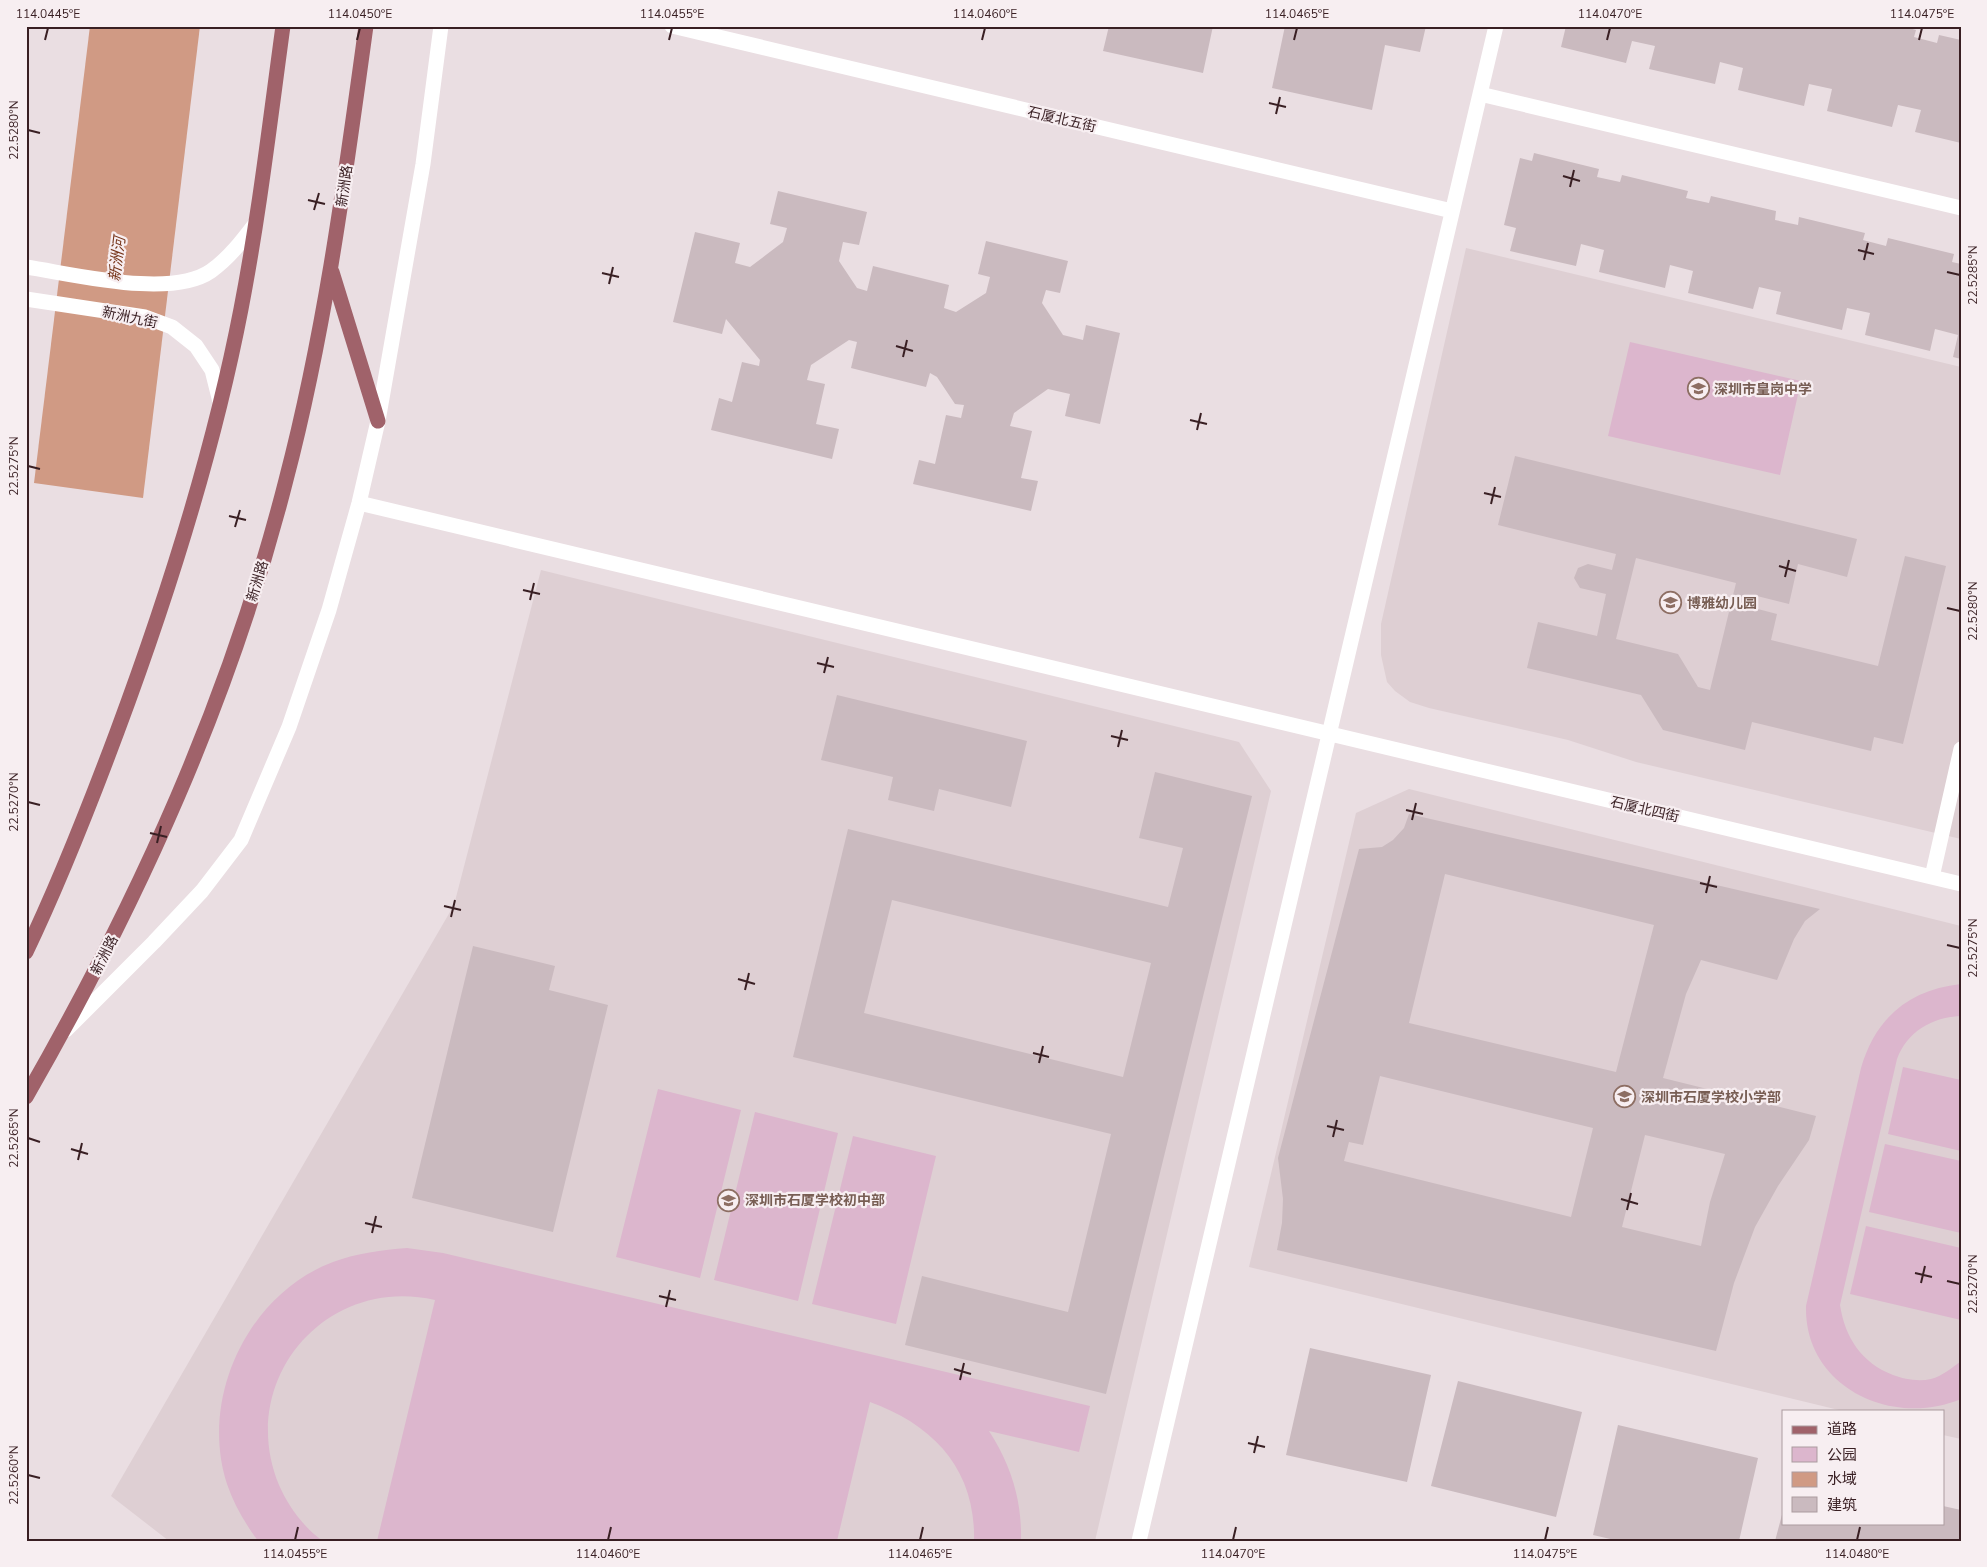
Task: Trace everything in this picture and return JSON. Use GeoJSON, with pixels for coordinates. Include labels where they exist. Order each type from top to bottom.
{"type":"FeatureCollection","features":[{"type":"Feature","properties":{"kind":"main road"},"geometry":{"type":"LineString","coordinates":[[26,952],[96,787],[147,651],[188,523],[220,402],[241,310],[256,224],[283,26]]}},
{"type":"Feature","properties":{"kind":"main road","name":"新洲路"},"geometry":{"type":"LineString","coordinates":[[26,1096],[32,1075],[66,1030],[112,940],[177,802],[237,647],[286,482],[305,403],[331,268],[366,26]]}},
{"type":"Feature","properties":{"kind":"main road"},"geometry":{"type":"LineString","coordinates":[[331,268],[378,421]]}},
{"type":"Feature","properties":{"kind":"street"},"geometry":{"type":"LineString","coordinates":[[66,1030],[202,891],[241,840],[289,727],[329,610],[360,503],[378,421],[423,164],[441,26]]}},
{"type":"Feature","properties":{"kind":"street","name":"石厦北五街"},"geometry":{"type":"LineString","coordinates":[[672,26],[1452,211]]}},
{"type":"Feature","properties":{"kind":"street"},"geometry":{"type":"LineString","coordinates":[[1139,1541],[1496,26]]}},
{"type":"Feature","properties":{"kind":"street"},"geometry":{"type":"LineString","coordinates":[[1480,94],[1961,208]]}},
{"type":"Feature","properties":{"kind":"street"},"geometry":{"type":"LineString","coordinates":[[26,267],[150,285],[181,284],[210,272],[236,250],[256,224]]}},
{"type":"Feature","properties":{"kind":"street","name":"新洲九街"},"geometry":{"type":"LineString","coordinates":[[26,299],[145,317],[172,327],[196,346],[212,370],[220,402]]}},
{"type":"Feature","properties":{"kind":"street","name":"石厦北四街"},"geometry":{"type":"LineString","coordinates":[[360,503],[1961,884]]}},
{"type":"Feature","properties":{"kind":"street"},"geometry":{"type":"LineString","coordinates":[[1932,877],[1961,749]]}},
{"type":"Feature","properties":{"kind":"shaded area","name":"博雅幼儿园"},"geometry":{"type":"Polygon","coordinates":[[[1466,248],[1961,367],[1961,839],[1636,762],[1568,740],[1429,708],[1410,702],[1395,691],[1387,682],[1381,655],[1381,624],[1466,248]]]}},
{"type":"Feature","properties":{"kind":"shaded area","name":"深圳市石厦学校初中部"},"geometry":{"type":"Polygon","coordinates":[[[541,570],[1239,742],[1271,791],[1095,1541],[169,1541],[111,1496],[454,905],[541,570]]]}},
{"type":"Feature","properties":{"kind":"shaded area","name":"深圳市石厦学校小学部"},"geometry":{"type":"Polygon","coordinates":[[[1409,789],[1961,926],[1961,1439],[1944,1435],[1944,1410],[1839,1410],[1249,1267],[1356,813],[1409,789]]]}},
{"type":"Feature","properties":{"kind":"green space"},"geometry":{"type":"Polygon","coordinates":[[[1630,342],[1801,381],[1780,475],[1608,436],[1630,342]]]}},
{"type":"Feature","properties":{"kind":"green space"},"geometry":{"type":"Polygon","coordinates":[[[1961,984],[1961,1016],[1940,1019],[1922,1028],[1907,1041],[1897,1059],[1840,1305],[1846,1328],[1857,1348],[1872,1364],[1882,1370],[1911,1380],[1931,1379],[1943,1374],[1961,1361],[1961,1399],[1934,1407],[1907,1408],[1881,1404],[1857,1394],[1836,1379],[1820,1359],[1809,1334],[1806,1306],[1861,1068],[1867,1050],[1876,1034],[1897,1009],[1926,992],[1961,984]]]}},
{"type":"Feature","properties":{"kind":"green space"},"geometry":{"type":"Polygon","coordinates":[[[1903,1067],[1961,1080],[1961,1151],[1888,1134],[1903,1067]]]}},
{"type":"Feature","properties":{"kind":"green space"},"geometry":{"type":"Polygon","coordinates":[[[658,1089],[741,1110],[700,1278],[616,1257],[658,1089]]]}},
{"type":"Feature","properties":{"kind":"green space"},"geometry":{"type":"Polygon","coordinates":[[[755,1112],[838,1133],[798,1301],[714,1280],[755,1112]]]}},
{"type":"Feature","properties":{"kind":"green space"},"geometry":{"type":"Polygon","coordinates":[[[853,1136],[936,1156],[896,1324],[812,1304],[853,1136]]]}},
{"type":"Feature","properties":{"kind":"green space"},"geometry":{"type":"Polygon","coordinates":[[[1885,1144],[1961,1161],[1961,1233],[1869,1212],[1885,1144]]]}},
{"type":"Feature","properties":{"kind":"green space"},"geometry":{"type":"Polygon","coordinates":[[[1866,1226],[1961,1248],[1961,1320],[1850,1294],[1866,1226]]]}},
{"type":"Feature","properties":{"kind":"green space"},"geometry":{"type":"Polygon","coordinates":[[[407,1248],[443,1253],[1090,1406],[1079,1452],[989,1431],[997,1444],[1014,1483],[1020,1511],[1021,1541],[974,1541],[973,1516],[968,1493],[959,1472],[947,1454],[932,1437],[914,1423],[870,1402],[837,1541],[377,1541],[435,1300],[395,1297],[358,1304],[326,1320],[300,1344],[280,1374],[270,1409],[269,1446],[279,1485],[297,1516],[323,1541],[258,1541],[244,1521],[233,1499],[227,1484],[220,1451],[220,1418],[226,1384],[238,1353],[255,1324],[277,1298],[303,1277],[333,1262],[351,1256],[407,1248]]]}},
{"type":"Feature","properties":{"kind":"water","name":"新洲河"},"geometry":{"type":"Polygon","coordinates":[[[90,26],[200,26],[143,498],[34,483],[90,26]]]}},
{"type":"Feature","properties":{"kind":"building"},"geometry":{"type":"Polygon","coordinates":[[[1109,26],[1213,26],[1203,73],[1103,51],[1109,26]]]}},
{"type":"Feature","properties":{"kind":"building"},"geometry":{"type":"Polygon","coordinates":[[[1285,26],[1426,26],[1420,52],[1385,45],[1372,110],[1272,88],[1285,26]]]}},
{"type":"Feature","properties":{"kind":"building"},"geometry":{"type":"Polygon","coordinates":[[[1566,26],[1902,26],[1916,30],[1914,37],[1937,43],[1939,35],[1961,40],[1961,143],[1915,132],[1921,110],[1898,105],[1892,127],[1827,111],[1832,89],[1809,84],[1804,106],[1738,90],[1743,68],[1720,62],[1715,84],[1649,69],[1655,46],[1632,41],[1626,63],[1561,47],[1566,26]]]}},
{"type":"Feature","properties":{"kind":"building"},"geometry":{"type":"Polygon","coordinates":[[[1534,153],[1599,169],[1597,177],[1620,182],[1622,175],[1688,191],[1686,198],[1709,203],[1711,196],[1776,211],[1775,220],[1798,225],[1799,217],[1865,233],[1863,240],[1886,246],[1888,238],[1954,254],[1952,262],[1961,264],[1961,359],[1953,357],[1958,335],[1935,329],[1930,351],[1865,335],[1870,313],[1847,308],[1842,330],[1776,314],[1781,292],[1759,287],[1753,309],[1688,293],[1693,271],[1670,265],[1665,288],[1599,272],[1604,250],[1581,244],[1576,266],[1510,251],[1516,228],[1504,225],[1520,158],[1532,161],[1534,153]]]}},
{"type":"Feature","properties":{"kind":"building"},"geometry":{"type":"Polygon","coordinates":[[[778,191],[867,212],[859,245],[843,242],[839,261],[857,288],[867,291],[873,266],[949,285],[944,308],[956,312],[986,293],[990,277],[978,274],[986,241],[1068,261],[1060,293],[1046,290],[1042,303],[1063,335],[1083,340],[1086,325],[1120,333],[1100,424],[1065,416],[1070,394],[1048,389],[1014,413],[1010,426],[1032,431],[1021,478],[1038,481],[1031,511],[913,484],[919,460],[935,464],[946,415],[961,418],[964,405],[955,404],[937,377],[930,373],[926,387],[851,368],[857,342],[849,340],[811,365],[807,380],[825,384],[816,424],[839,429],[832,459],[711,430],[719,398],[732,402],[742,362],[759,366],[760,360],[726,319],[722,334],[673,322],[695,232],[740,243],[735,263],[750,267],[783,242],[787,228],[770,224],[778,191]]]}},
{"type":"Feature","properties":{"kind":"building"},"geometry":{"type":"Polygon","coordinates":[[[1515,456],[1857,539],[1847,577],[1798,564],[1789,604],[1757,596],[1754,608],[1777,614],[1771,640],[1878,666],[1905,556],[1946,566],[1903,744],[1874,737],[1871,751],[1752,722],[1745,750],[1663,730],[1641,695],[1527,668],[1538,622],[1597,636],[1606,594],[1580,588],[1574,578],[1578,568],[1588,564],[1612,570],[1616,554],[1498,525],[1515,456]],[[1636,558],[1616,639],[1678,654],[1698,687],[1710,690],[1736,583],[1636,558]]]}},
{"type":"Feature","properties":{"kind":"building"},"geometry":{"type":"Polygon","coordinates":[[[837,695],[1027,741],[1011,807],[939,789],[934,811],[888,800],[893,777],[821,760],[837,695]]]}},
{"type":"Feature","properties":{"kind":"building"},"geometry":{"type":"Polygon","coordinates":[[[1155,772],[1252,796],[1106,1394],[905,1345],[922,1276],[1068,1312],[1111,1134],[793,1057],[848,829],[1168,907],[1183,848],[1139,838],[1155,772]],[[892,900],[864,1013],[1123,1077],[1151,963],[892,900]]]}},
{"type":"Feature","properties":{"kind":"building"},"geometry":{"type":"Polygon","coordinates":[[[1409,814],[1820,909],[1805,921],[1794,939],[1777,980],[1701,960],[1686,994],[1663,1078],[1816,1116],[1809,1140],[1778,1186],[1755,1227],[1734,1283],[1716,1351],[1277,1250],[1282,1223],[1283,1199],[1278,1158],[1359,849],[1382,847],[1393,840],[1404,828],[1409,814]],[[1445,874],[1409,1023],[1616,1072],[1654,925],[1445,874]],[[1380,1076],[1363,1145],[1349,1142],[1344,1161],[1571,1217],[1593,1128],[1380,1076]],[[1645,1135],[1622,1227],[1701,1246],[1710,1202],[1725,1154],[1645,1135]]]}},
{"type":"Feature","properties":{"kind":"building"},"geometry":{"type":"Polygon","coordinates":[[[473,946],[555,966],[549,990],[608,1005],[553,1232],[412,1198],[473,946]]]}},
{"type":"Feature","properties":{"kind":"building"},"geometry":{"type":"Polygon","coordinates":[[[1310,1348],[1431,1375],[1407,1482],[1286,1455],[1310,1348]]]}},
{"type":"Feature","properties":{"kind":"building"},"geometry":{"type":"Polygon","coordinates":[[[1458,1381],[1582,1412],[1556,1517],[1431,1486],[1458,1381]]]}},
{"type":"Feature","properties":{"kind":"building"},"geometry":{"type":"Polygon","coordinates":[[[1618,1425],[1758,1458],[1739,1541],[1619,1541],[1593,1535],[1618,1425]]]}},
{"type":"Feature","properties":{"kind":"building"},"geometry":{"type":"Polygon","coordinates":[[[1944,1506],[1961,1510],[1961,1541],[1775,1541],[1782,1515],[1782,1524],[1944,1524],[1944,1506]]]}},
{"type":"Feature","properties":{"kind":"place","name":"深圳市皇岗中学"},"geometry":{"type":"Point","coordinates":[1698,389]}},
{"type":"Feature","properties":{"kind":"place","name":"博雅幼儿园"},"geometry":{"type":"Point","coordinates":[1671,603]}},
{"type":"Feature","properties":{"kind":"place","name":"深圳市石厦学校小学部"},"geometry":{"type":"Point","coordinates":[1625,1097]}},
{"type":"Feature","properties":{"kind":"place","name":"深圳市石厦学校初中部"},"geometry":{"type":"Point","coordinates":[729,1200]}}]}
